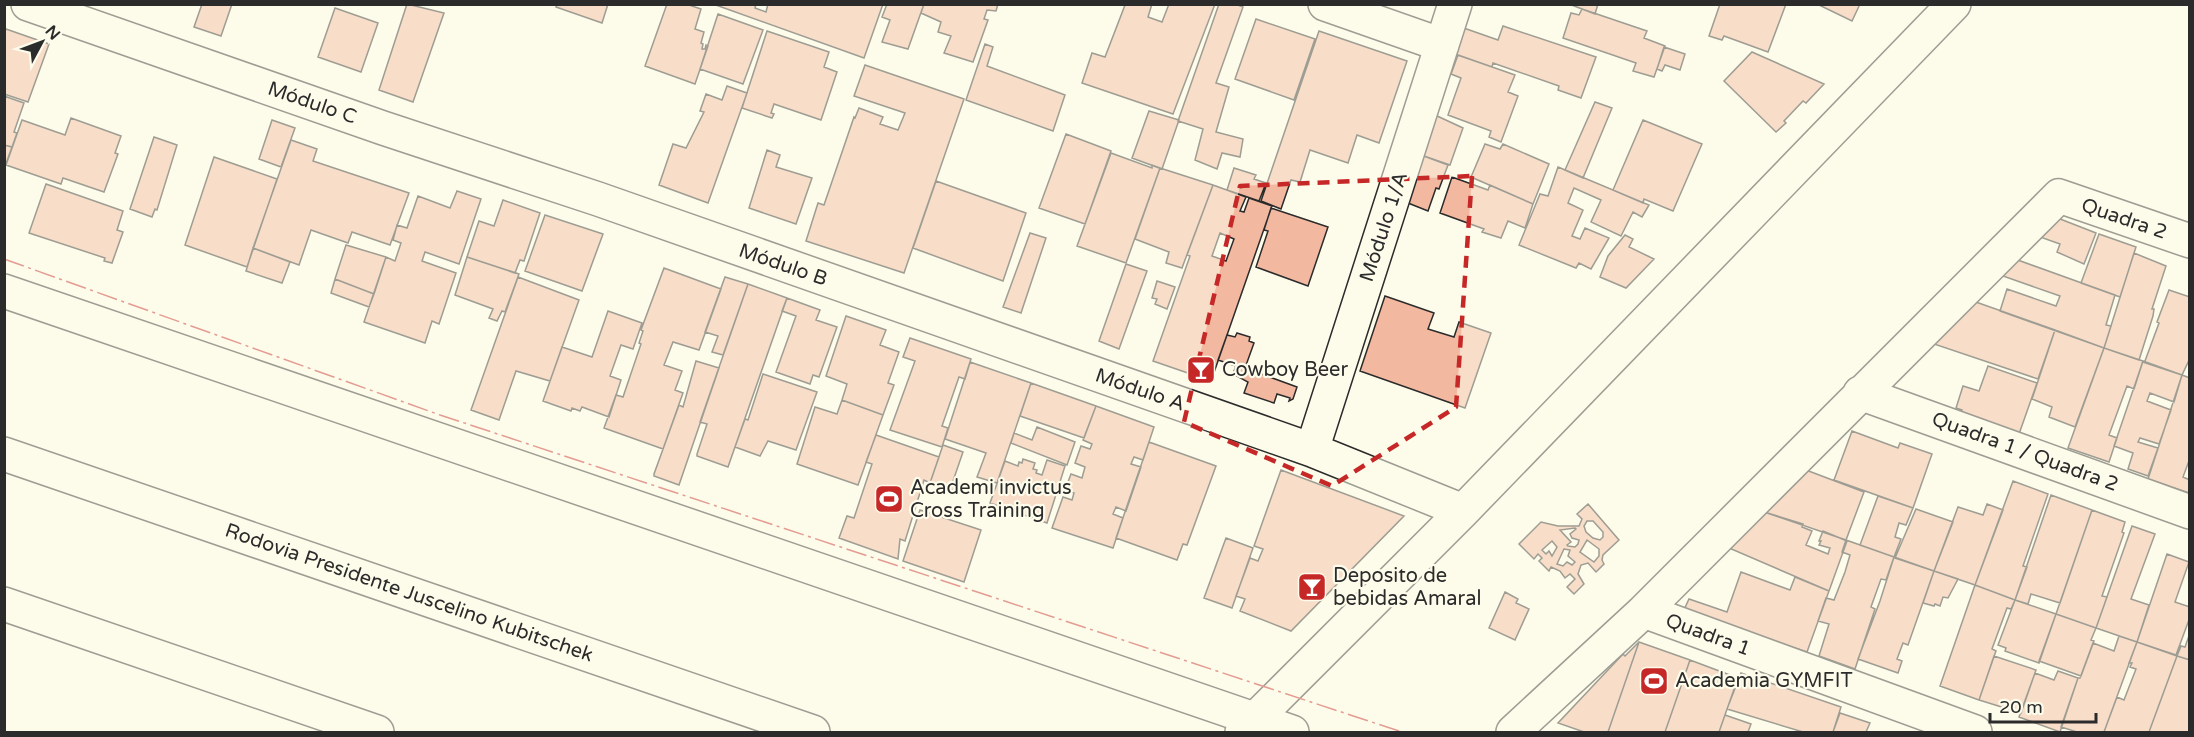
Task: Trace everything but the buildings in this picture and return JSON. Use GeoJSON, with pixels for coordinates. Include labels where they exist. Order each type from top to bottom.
{"type":"FeatureCollection","features":[{"type":"Feature","properties":{"kind":"main road","name":"Módulo C"},"geometry":{"type":"LineString","coordinates":[[28,4],[383,128],[598,199]]}},
{"type":"Feature","properties":{"kind":"main road"},"geometry":{"type":"LineString","coordinates":[[1325,4],[1442,45]]}},
{"type":"Feature","properties":{"kind":"main road","name":"Módulo 1/A"},"geometry":{"type":"LineString","coordinates":[[1312,450],[1455,4]]}},
{"type":"Feature","properties":{"kind":"main road"},"geometry":{"type":"LineString","coordinates":[[1249,725],[1463,511],[1954,4]]}},
{"type":"Feature","properties":{"kind":"main road","name":"Quadra 2"},"geometry":{"type":"LineString","coordinates":[[1860,393],[2059,196],[2190,241]]}},
{"type":"Feature","properties":{"kind":"main road","name":"Módulo B"},"geometry":{"type":"LineString","coordinates":[[598,199],[969,330]]}},
{"type":"Feature","properties":{"kind":"main road"},"geometry":{"type":"LineString","coordinates":[[4,291],[1249,725],[1292,732]]}},
{"type":"Feature","properties":{"kind":"main road","name":"Módulo A"},"geometry":{"type":"LineString","coordinates":[[969,330],[1312,450],[1463,511]]}},
{"type":"Feature","properties":{"kind":"main road"},"geometry":{"type":"LineString","coordinates":[[1513,732],[1644,611],[1860,393]]}},
{"type":"Feature","properties":{"kind":"main road","name":"Quadra 1 / Quadra 2"},"geometry":{"type":"LineString","coordinates":[[1860,393],[2190,512]]}},
{"type":"Feature","properties":{"kind":"main road","name":"Rodovia Presidente Juscelino Kubitschek"},"geometry":{"type":"LineString","coordinates":[[4,454],[813,732]]}},
{"type":"Feature","properties":{"kind":"main road"},"geometry":{"type":"LineString","coordinates":[[4,604],[376,732]]}},
{"type":"Feature","properties":{"kind":"main road","name":"Quadra 1"},"geometry":{"type":"LineString","coordinates":[[1644,611],[1975,732]]}},
{"type":"Feature","properties":{"kind":"highlighted area"},"geometry":{"type":"Polygon","coordinates":[[[1472,176],[1456,407],[1332,486],[1184,422],[1240,186],[1472,176]]]}},
{"type":"Feature","properties":{"kind":"power"},"geometry":{"type":"LineString","coordinates":[[4,259],[440,415],[1402,732]]}},
{"type":"Feature","properties":{"kind":"place","name":"Cowboy Beer"},"geometry":{"type":"Point","coordinates":[1201,370]}},
{"type":"Feature","properties":{"kind":"place","name":"Academi invictus Cross Training"},"geometry":{"type":"Point","coordinates":[889,499]}},
{"type":"Feature","properties":{"kind":"place","name":"Deposito de bebidas Amaral"},"geometry":{"type":"Point","coordinates":[1312,587]}},
{"type":"Feature","properties":{"kind":"place","name":"Academia GYMFIT"},"geometry":{"type":"Point","coordinates":[1654,681]}}]}
